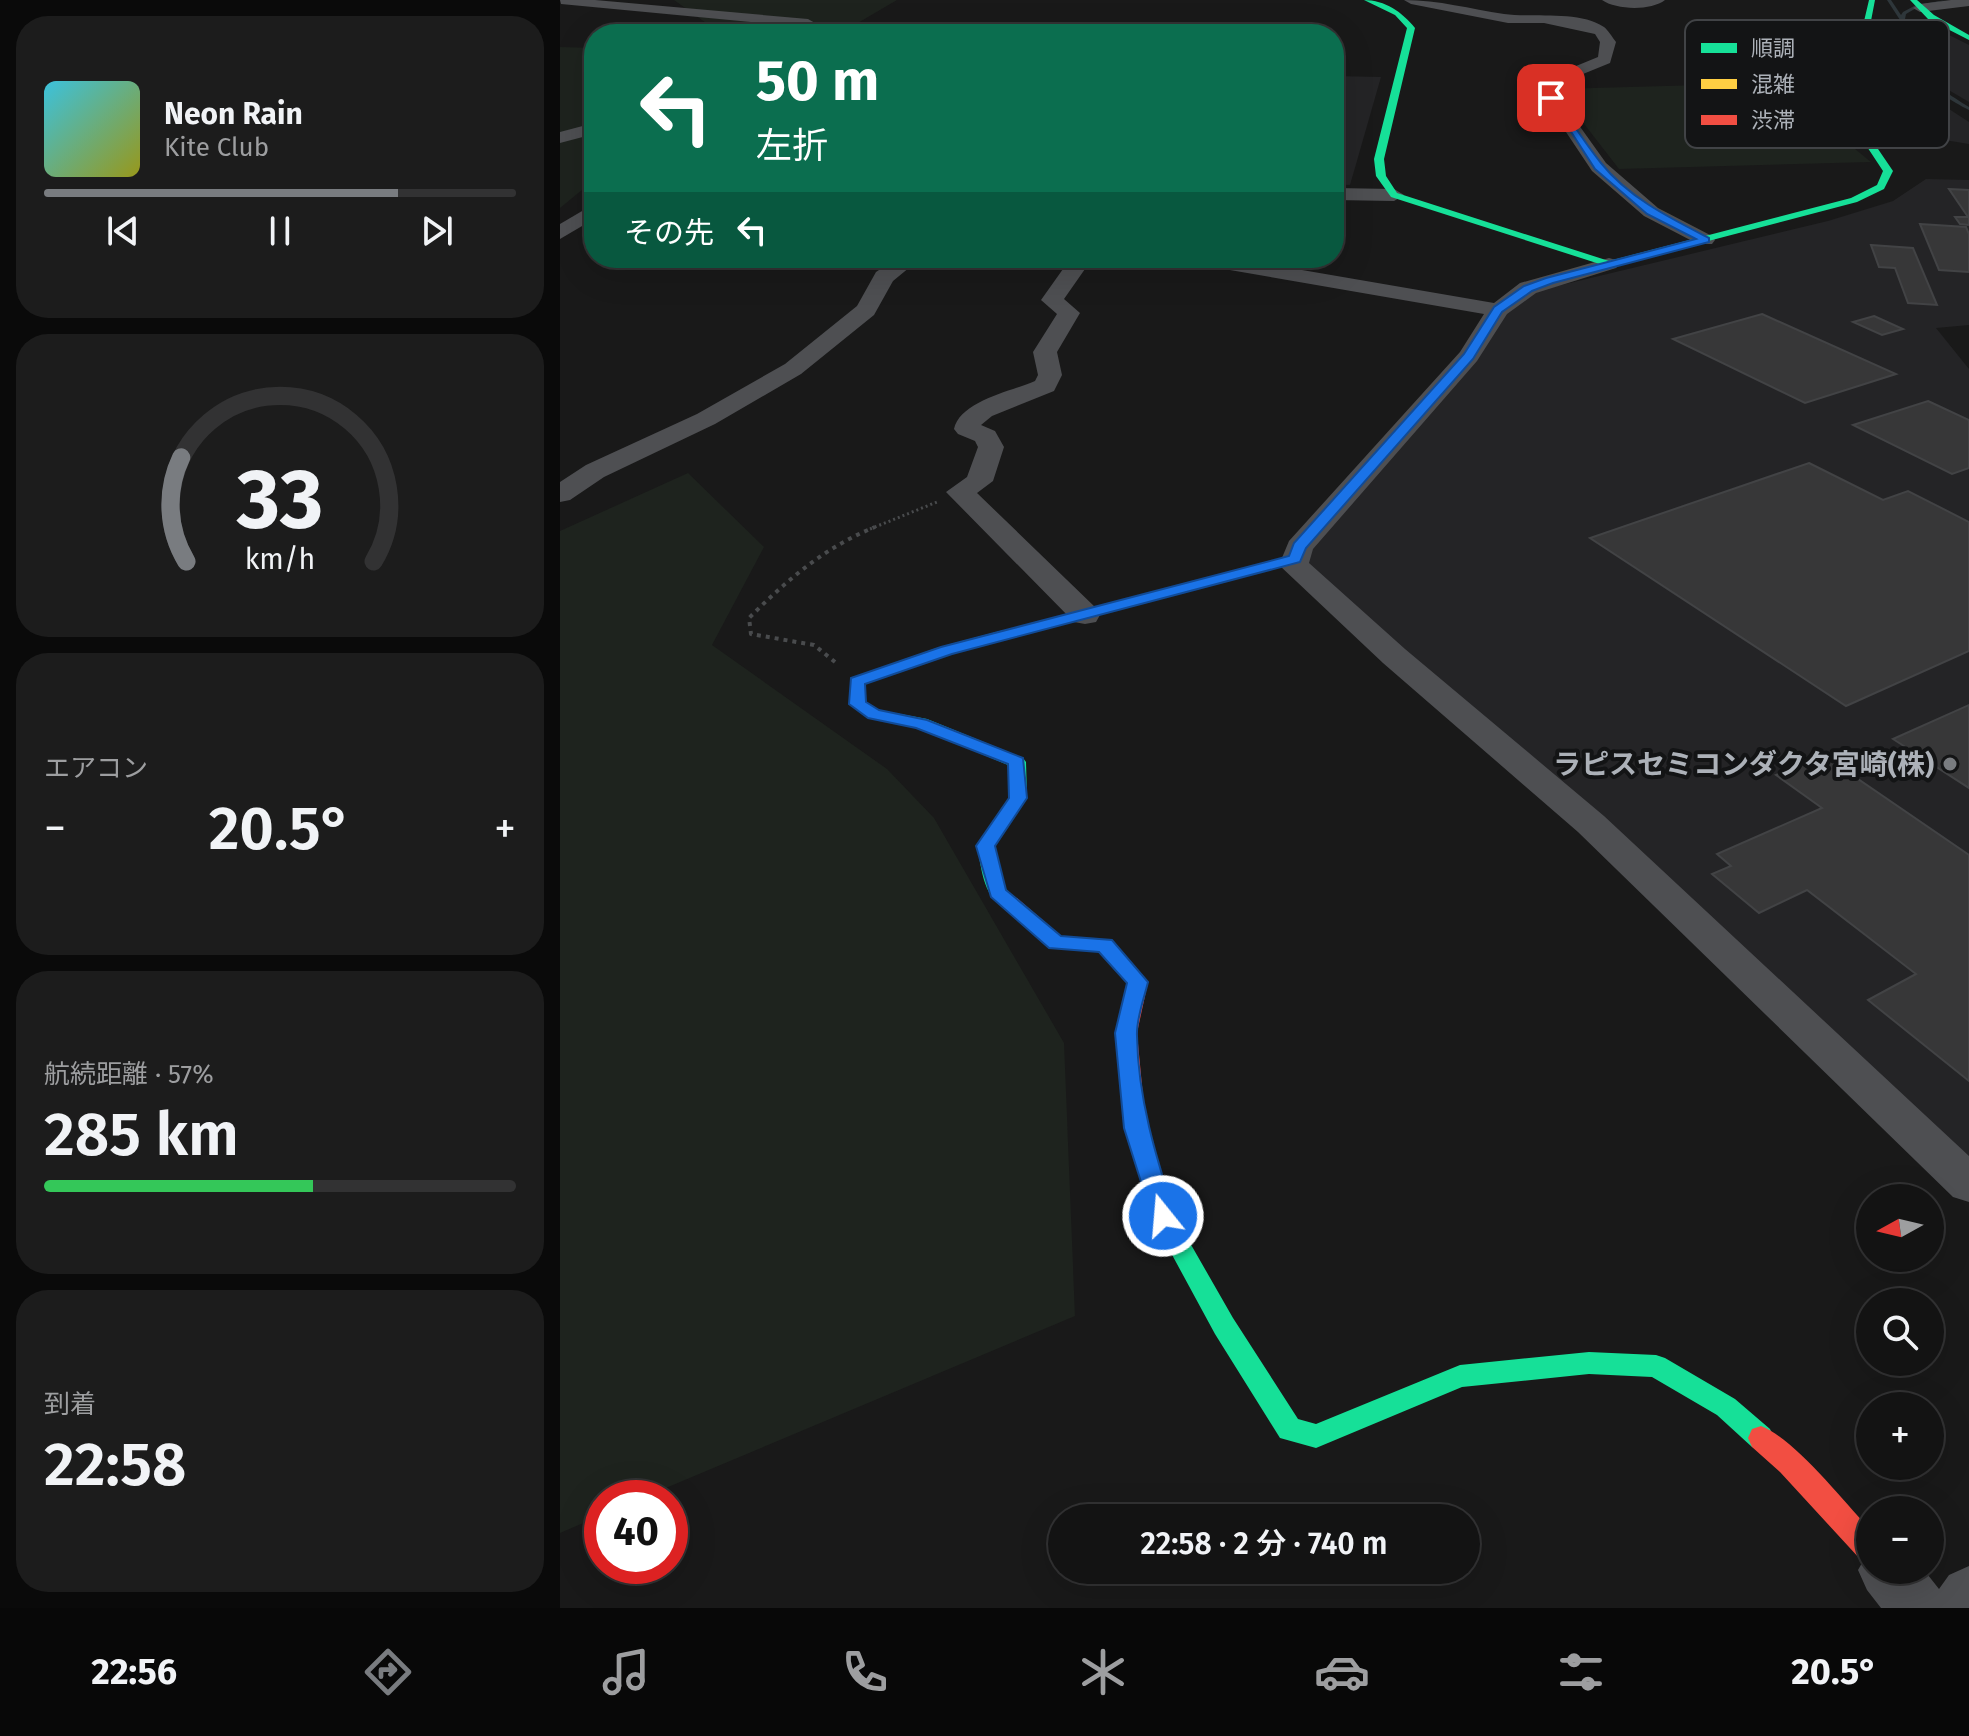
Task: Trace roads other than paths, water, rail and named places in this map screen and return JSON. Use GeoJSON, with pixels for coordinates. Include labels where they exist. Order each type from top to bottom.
{"type":"FeatureCollection","features":[{"type":"Feature","properties":{"kind":"street"},"geometry":{"type":"LineString","coordinates":[[561,0],[806,24]]}},
{"type":"Feature","properties":{"kind":"street"},"geometry":{"type":"LineString","coordinates":[[1367,0],[1395,10],[1409,22],[1411,28],[1379,159],[1381,176],[1394,195]]}},
{"type":"Feature","properties":{"kind":"street"},"geometry":{"type":"LineString","coordinates":[[1411,0],[1508,19],[1544,19],[1600,31],[1608,42],[1605,60],[1548,83],[1548,93],[1599,167],[1651,212],[1705,240]]}},
{"type":"Feature","properties":{"kind":"street"},"geometry":{"type":"LineString","coordinates":[[1609,0],[1646,4],[1658,0]]}},
{"type":"Feature","properties":{"kind":"street"},"geometry":{"type":"LineString","coordinates":[[1868,20],[1872,0]]}},
{"type":"Feature","properties":{"kind":"street"},"geometry":{"type":"LineString","coordinates":[[1916,4],[1969,2]]}},
{"type":"Feature","properties":{"kind":"street"},"geometry":{"type":"LineString","coordinates":[[1916,4],[1941,20]]}},
{"type":"Feature","properties":{"kind":"street"},"geometry":{"type":"LineString","coordinates":[[1949,25],[1969,38]]}},
{"type":"Feature","properties":{"kind":"street"},"geometry":{"type":"LineString","coordinates":[[560,138],[584,131]]}},
{"type":"Feature","properties":{"kind":"street"},"geometry":{"type":"LineString","coordinates":[[1873,148],[1888,171],[1883,186],[1872,194],[1528,288],[1498,310],[1469,356],[1299,547],[1294,565],[1591,824],[1969,1184]]}},
{"type":"Feature","properties":{"kind":"street"},"geometry":{"type":"LineString","coordinates":[[1344,194],[1394,195],[1609,264]]}},
{"type":"Feature","properties":{"kind":"street"},"geometry":{"type":"LineString","coordinates":[[560,233],[584,217]]}},
{"type":"Feature","properties":{"kind":"street"},"geometry":{"type":"LineString","coordinates":[[560,494],[595,471],[706,419],[793,369],[866,310],[884,277],[897,268]]}},
{"type":"Feature","properties":{"kind":"street"},"geometry":{"type":"LineString","coordinates":[[1073,268],[1052,300],[1069,313],[1045,352],[1050,375],[1045,386],[983,411],[968,423],[967,429],[986,436],[991,447],[979,481],[960,492],[1085,615]]}},
{"type":"Feature","properties":{"kind":"street"},"geometry":{"type":"LineString","coordinates":[[1253,268],[1498,310]]}},
{"type":"Feature","properties":{"kind":"street"},"geometry":{"type":"LineString","coordinates":[[1295,559],[946,650],[857,681],[858,704],[874,714],[921,723],[1017,762],[1018,798],[986,846],[997,892],[1056,943],[1105,945],[1138,982],[1126,1033],[1135,1128],[1163,1216],[1224,1326],[1289,1429],[1316,1436],[1460,1376],[1589,1363],[1656,1366],[1726,1407],[1790,1463],[1856,1534]]}},
{"type":"Feature","properties":{"kind":"street"},"geometry":{"type":"LineString","coordinates":[[1898,1584],[1918,1608]]}},
{"type":"Feature","properties":{"kind":"street"},"geometry":{"type":"LineString","coordinates":[[1960,1608],[1969,1595]]}},
{"type":"Feature","properties":{"kind":"waterway"},"geometry":{"type":"LineString","coordinates":[[1889,0],[1902,19]]}},
{"type":"Feature","properties":{"kind":"waterway"},"geometry":{"type":"LineString","coordinates":[[1902,20],[1904,13],[1917,6],[1944,0]]}},
{"type":"Feature","properties":{"kind":"waterway"},"geometry":{"type":"LineString","coordinates":[[1949,96],[1969,109]]}},
{"type":"Feature","properties":{"kind":"place","name":"ラピスセミコンダクタ宮崎(株)"},"geometry":{"type":"Point","coordinates":[1950,764]}}]}
